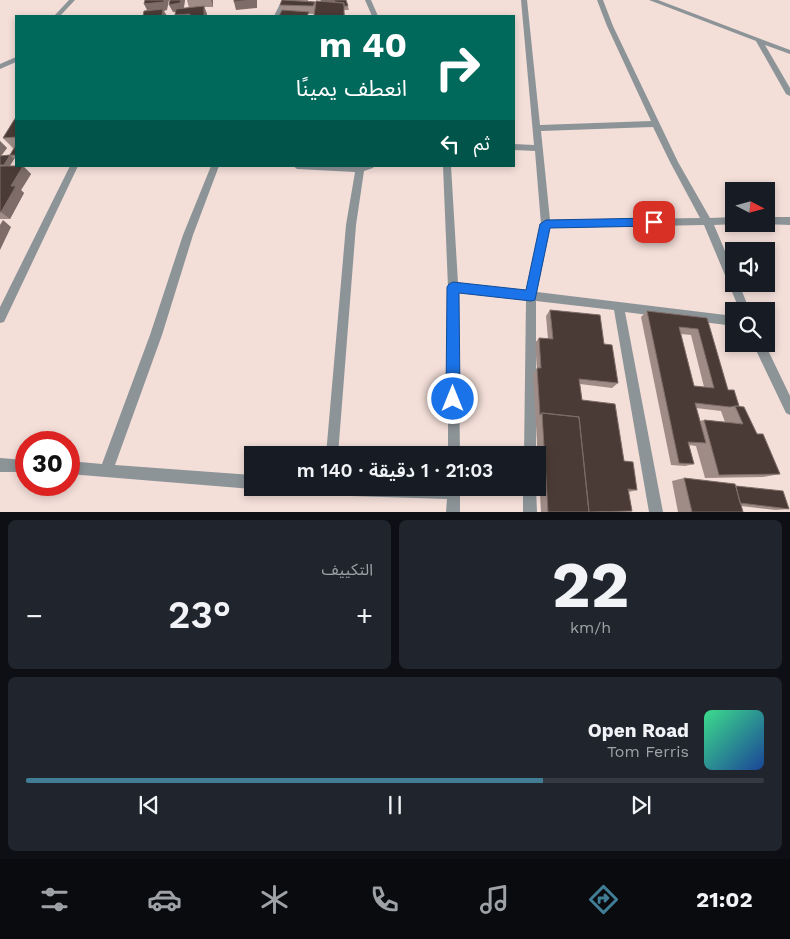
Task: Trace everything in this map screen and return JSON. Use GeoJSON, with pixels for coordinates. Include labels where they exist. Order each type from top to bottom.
{"type":"FeatureCollection","features":[{"type":"Feature","properties":{"kind":"street"},"geometry":{"type":"LineString","coordinates":[[58,15],[72,0]]}},
{"type":"Feature","properties":{"kind":"street"},"geometry":{"type":"LineString","coordinates":[[278,15],[285,0]]}},
{"type":"Feature","properties":{"kind":"street"},"geometry":{"type":"LineString","coordinates":[[368,0],[375,15]]}},
{"type":"Feature","properties":{"kind":"street"},"geometry":{"type":"LineString","coordinates":[[524,0],[546,224],[531,296],[530,446]]}},
{"type":"Feature","properties":{"kind":"street"},"geometry":{"type":"LineString","coordinates":[[600,0],[610,26],[674,162],[707,221],[741,302]]}},
{"type":"Feature","properties":{"kind":"street"},"geometry":{"type":"LineString","coordinates":[[653,0],[661,0]]}},
{"type":"Feature","properties":{"kind":"street"},"geometry":{"type":"LineString","coordinates":[[653,0],[790,52]]}},
{"type":"Feature","properties":{"kind":"street"},"geometry":{"type":"LineString","coordinates":[[759,41],[790,94]]}},
{"type":"Feature","properties":{"kind":"street"},"geometry":{"type":"LineString","coordinates":[[0,67],[15,60]]}},
{"type":"Feature","properties":{"kind":"street"},"geometry":{"type":"LineString","coordinates":[[538,128],[657,124]]}},
{"type":"Feature","properties":{"kind":"street"},"geometry":{"type":"LineString","coordinates":[[515,146],[538,148]]}},
{"type":"Feature","properties":{"kind":"street"},"geometry":{"type":"LineString","coordinates":[[0,318],[74,167]]}},
{"type":"Feature","properties":{"kind":"street"},"geometry":{"type":"LineString","coordinates":[[106,469],[156,335],[188,235],[215,167]]}},
{"type":"Feature","properties":{"kind":"street"},"geometry":{"type":"LineString","coordinates":[[331,167],[365,168],[351,225],[333,446]]}},
{"type":"Feature","properties":{"kind":"street"},"geometry":{"type":"LineString","coordinates":[[447,167],[453,287],[454,446]]}},
{"type":"Feature","properties":{"kind":"street"},"geometry":{"type":"LineString","coordinates":[[546,224],[725,221]]}},
{"type":"Feature","properties":{"kind":"street"},"geometry":{"type":"LineString","coordinates":[[775,221],[790,221]]}},
{"type":"Feature","properties":{"kind":"street"},"geometry":{"type":"LineString","coordinates":[[453,287],[725,320]]}},
{"type":"Feature","properties":{"kind":"street"},"geometry":{"type":"LineString","coordinates":[[619,306],[656,512]]}},
{"type":"Feature","properties":{"kind":"street"},"geometry":{"type":"LineString","coordinates":[[763,352],[790,409]]}},
{"type":"Feature","properties":{"kind":"street"},"geometry":{"type":"LineString","coordinates":[[0,465],[15,466]]}},
{"type":"Feature","properties":{"kind":"street"},"geometry":{"type":"LineString","coordinates":[[80,468],[244,481]]}},
{"type":"Feature","properties":{"kind":"street"},"geometry":{"type":"LineString","coordinates":[[453,512],[454,496]]}},
{"type":"Feature","properties":{"kind":"street"},"geometry":{"type":"LineString","coordinates":[[530,496],[530,512]]}},
{"type":"Feature","properties":{"kind":"building"},"geometry":{"type":"Polygon","coordinates":[[[145,0],[164,0],[164,2],[144,4],[145,0]]]}},
{"type":"Feature","properties":{"kind":"building"},"geometry":{"type":"Polygon","coordinates":[[[170,0],[181,0],[180,3],[169,5],[170,0]]]}},
{"type":"Feature","properties":{"kind":"building"},"geometry":{"type":"Polygon","coordinates":[[[234,0],[253,0],[234,2],[234,0]]]}},
{"type":"Feature","properties":{"kind":"building"},"geometry":{"type":"Polygon","coordinates":[[[282,0],[315,2],[313,6],[280,5],[282,0]]]}},
{"type":"Feature","properties":{"kind":"building"},"geometry":{"type":"Polygon","coordinates":[[[334,0],[346,0],[348,6],[344,6],[344,3],[335,2],[334,0]]]}},
{"type":"Feature","properties":{"kind":"building"},"geometry":{"type":"Polygon","coordinates":[[[316,1],[344,3],[344,15],[314,15],[316,1]]]}},
{"type":"Feature","properties":{"kind":"building"},"geometry":{"type":"Polygon","coordinates":[[[204,6],[204,15],[175,15],[176,9],[204,6]]]}},
{"type":"Feature","properties":{"kind":"building"},"geometry":{"type":"Polygon","coordinates":[[[163,9],[162,15],[143,15],[144,11],[163,9]]]}},
{"type":"Feature","properties":{"kind":"building"},"geometry":{"type":"Polygon","coordinates":[[[282,10],[309,12],[308,15],[280,15],[282,10]]]}},
{"type":"Feature","properties":{"kind":"building"},"geometry":{"type":"Polygon","coordinates":[[[15,119],[15,137],[3,138],[15,119]]]}},
{"type":"Feature","properties":{"kind":"building"},"geometry":{"type":"Polygon","coordinates":[[[15,147],[15,155],[10,155],[15,147]]]}},
{"type":"Feature","properties":{"kind":"building"},"geometry":{"type":"Polygon","coordinates":[[[10,155],[4,165],[0,165],[0,156],[10,155]]]}},
{"type":"Feature","properties":{"kind":"building"},"geometry":{"type":"Polygon","coordinates":[[[0,166],[22,167],[11,186],[16,186],[0,212],[0,166]]]}},
{"type":"Feature","properties":{"kind":"building"},"geometry":{"type":"Polygon","coordinates":[[[550,310],[600,315],[604,344],[612,345],[618,383],[579,379],[582,400],[615,404],[624,461],[633,462],[637,490],[628,489],[632,511],[589,512],[579,417],[542,413],[540,415],[537,368],[541,368],[539,338],[553,339],[550,310]]]}},
{"type":"Feature","properties":{"kind":"building"},"geometry":{"type":"Polygon","coordinates":[[[647,311],[707,318],[728,390],[734,390],[739,406],[730,407],[695,403],[706,443],[688,442],[694,464],[679,463],[647,311]],[[679,327],[694,386],[714,388],[698,329],[679,327]]]}},
{"type":"Feature","properties":{"kind":"building"},"geometry":{"type":"Polygon","coordinates":[[[735,406],[744,407],[757,434],[763,434],[780,474],[719,475],[704,420],[743,424],[735,406]]]}},
{"type":"Feature","properties":{"kind":"building"},"geometry":{"type":"Polygon","coordinates":[[[542,413],[579,417],[589,512],[548,512],[546,446],[544,446],[542,413]]]}},
{"type":"Feature","properties":{"kind":"building"},"geometry":{"type":"Polygon","coordinates":[[[684,478],[735,484],[743,512],[692,512],[684,478]]]}},
{"type":"Feature","properties":{"kind":"building"},"geometry":{"type":"Polygon","coordinates":[[[736,486],[783,491],[789,509],[740,503],[736,486]]]}},
{"type":"Feature","properties":{"kind":"route"},"geometry":{"type":"LineString","coordinates":[[453,399],[453,287],[531,296],[546,224],[654,222]]}}]}
